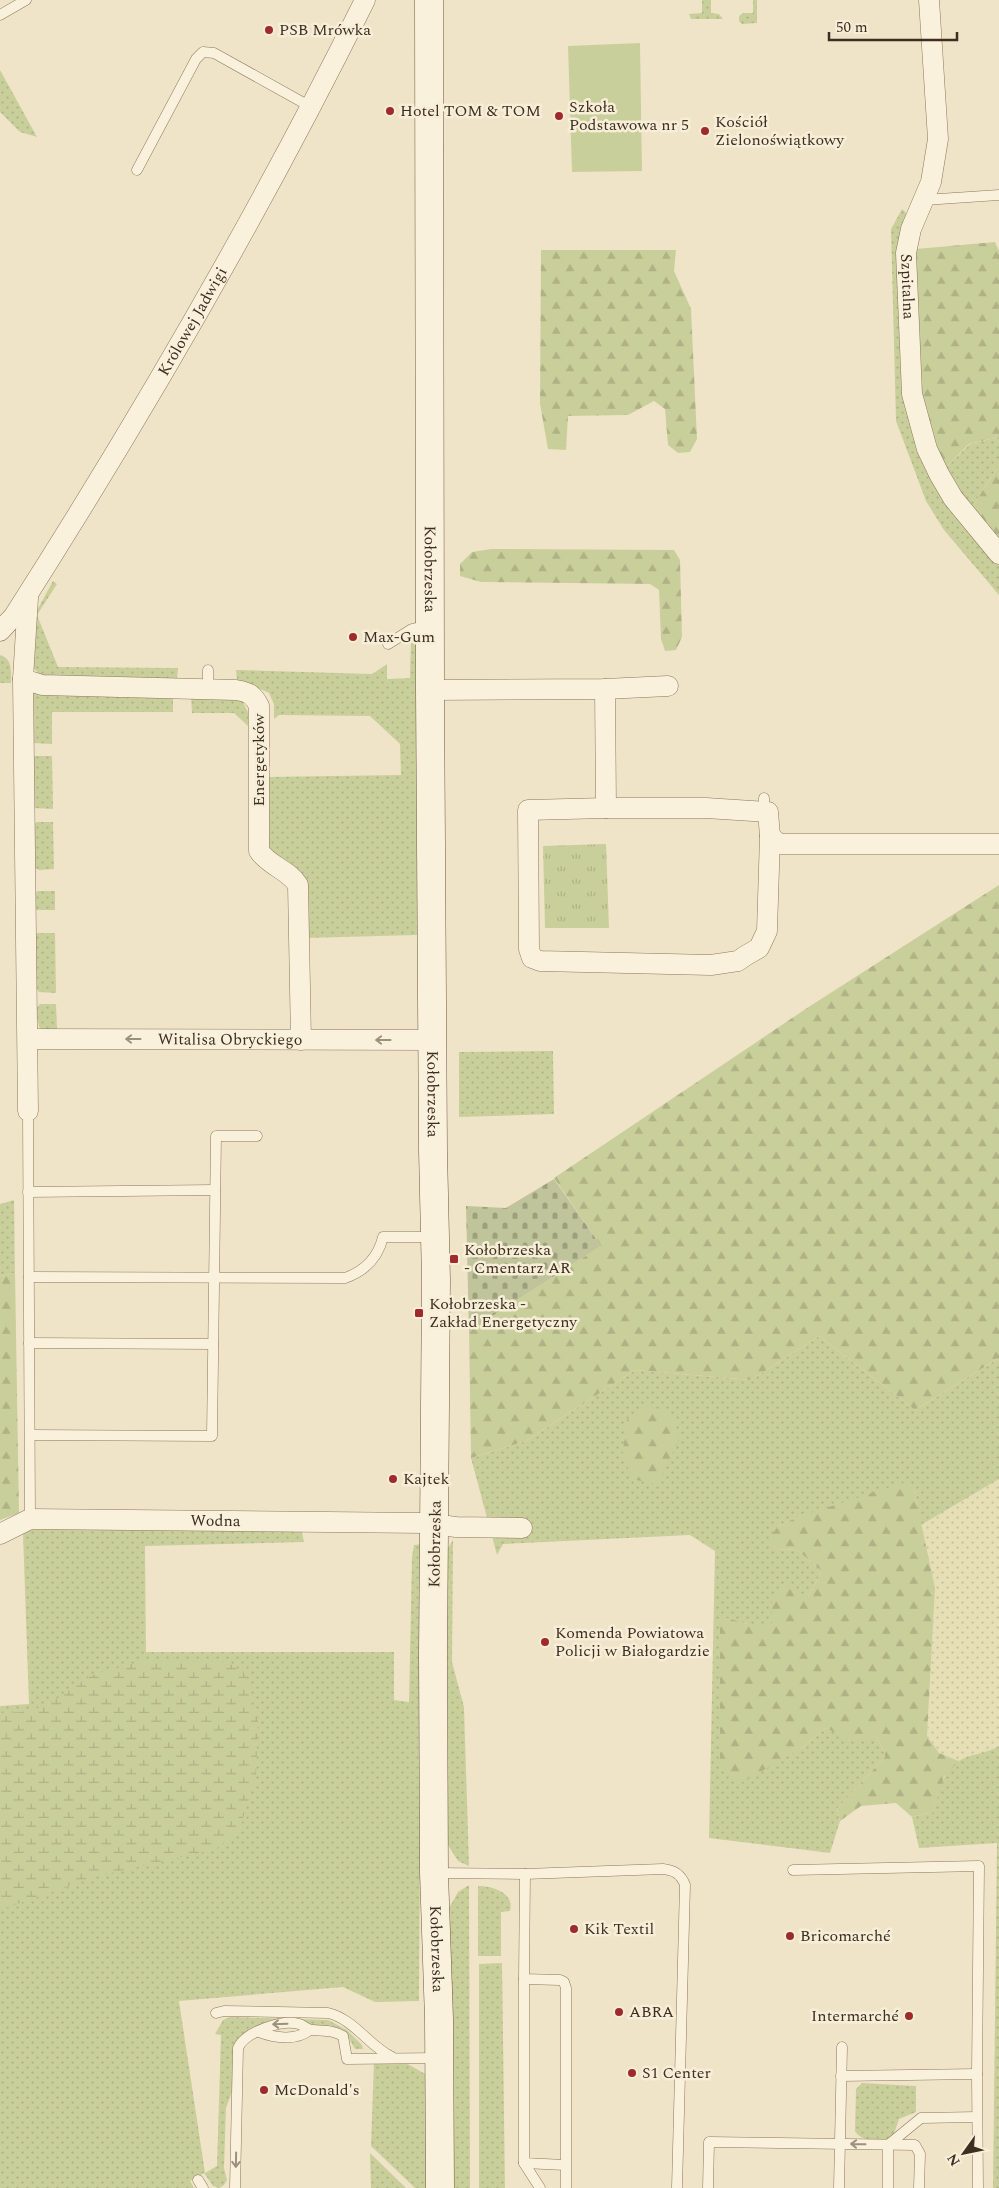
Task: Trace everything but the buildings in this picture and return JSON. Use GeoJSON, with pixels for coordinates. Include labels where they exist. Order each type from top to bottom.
{"type":"FeatureCollection","features":[{"type":"Feature","properties":{"kind":"main road","name":"Kołobrzeska"},"geometry":{"type":"LineString","coordinates":[[429,0],[430,690],[435,1237],[434,1873],[440,2188]]}},
{"type":"Feature","properties":{"kind":"street","name":"Królowej Jadwigi"},"geometry":{"type":"LineString","coordinates":[[0,631],[14,616],[154,388],[253,215],[311,107],[364,0]]}},
{"type":"Feature","properties":{"kind":"street","name":"Szpitalna"},"geometry":{"type":"LineString","coordinates":[[929,0],[938,139],[931,182],[911,229],[906,253],[912,394],[927,449],[939,474],[953,498],[999,554]]}},
{"type":"Feature","properties":{"kind":"street"},"geometry":{"type":"LineString","coordinates":[[28,1111],[23,670],[29,592]]}},
{"type":"Feature","properties":{"kind":"street","name":"Energetyków"},"geometry":{"type":"LineString","coordinates":[[0,642],[23,670],[42,685],[208,679],[248,692],[254,697],[259,706],[258,846],[263,858],[295,879],[298,885],[301,1040]]}},
{"type":"Feature","properties":{"kind":"street"},"geometry":{"type":"LineString","coordinates":[[430,690],[605,689],[668,686]]}},
{"type":"Feature","properties":{"kind":"street"},"geometry":{"type":"LineString","coordinates":[[605,689],[606,808]]}},
{"type":"Feature","properties":{"kind":"street"},"geometry":{"type":"LineString","coordinates":[[764,804],[770,818],[767,932],[759,948],[738,961],[711,965],[536,961],[532,958],[529,949],[528,810],[606,808],[764,804]]}},
{"type":"Feature","properties":{"kind":"street"},"geometry":{"type":"LineString","coordinates":[[770,836],[779,844],[999,844]]}},
{"type":"Feature","properties":{"kind":"street","name":"Witalisa Obryckiego"},"geometry":{"type":"LineString","coordinates":[[28,1039],[432,1040]]}},
{"type":"Feature","properties":{"kind":"street","name":"Wodna"},"geometry":{"type":"LineString","coordinates":[[0,1534],[30,1519],[435,1523],[456,1527],[522,1528]]}},
{"type":"Feature","properties":{"kind":"lane"},"geometry":{"type":"LineString","coordinates":[[0,15],[26,0]]}},
{"type":"Feature","properties":{"kind":"lane"},"geometry":{"type":"LineString","coordinates":[[137,170],[193,64],[203,52],[214,53],[311,107]]}},
{"type":"Feature","properties":{"kind":"lane"},"geometry":{"type":"LineString","coordinates":[[924,200],[999,195]]}},
{"type":"Feature","properties":{"kind":"lane"},"geometry":{"type":"LineString","coordinates":[[388,644],[419,625],[431,624]]}},
{"type":"Feature","properties":{"kind":"lane"},"geometry":{"type":"LineString","coordinates":[[28,1111],[30,1519]]}},
{"type":"Feature","properties":{"kind":"lane"},"geometry":{"type":"LineString","coordinates":[[30,1435],[212,1436],[216,1136],[257,1136]]}},
{"type":"Feature","properties":{"kind":"lane"},"geometry":{"type":"LineString","coordinates":[[28,1192],[215,1190]]}},
{"type":"Feature","properties":{"kind":"lane"},"geometry":{"type":"LineString","coordinates":[[29,1277],[345,1278],[355,1275],[374,1260],[380,1249],[382,1237],[435,1237]]}},
{"type":"Feature","properties":{"kind":"lane"},"geometry":{"type":"LineString","coordinates":[[29,1343],[213,1344]]}},
{"type":"Feature","properties":{"kind":"lane"},"geometry":{"type":"LineString","coordinates":[[793,1870],[979,1866],[978,2188]]}},
{"type":"Feature","properties":{"kind":"lane"},"geometry":{"type":"LineString","coordinates":[[434,1873],[525,1874],[663,1869],[673,1871],[683,1879],[685,1885],[677,2188]]}},
{"type":"Feature","properties":{"kind":"lane"},"geometry":{"type":"LineString","coordinates":[[525,1874],[524,2163],[540,2188]]}},
{"type":"Feature","properties":{"kind":"lane"},"geometry":{"type":"LineString","coordinates":[[524,1979],[556,1979],[564,1982],[566,1988],[566,2188]]}},
{"type":"Feature","properties":{"kind":"lane"},"geometry":{"type":"LineString","coordinates":[[216,2013],[224,2011],[328,2013],[341,2016],[384,2053],[396,2059]]}},
{"type":"Feature","properties":{"kind":"lane"},"geometry":{"type":"LineString","coordinates":[[241,2188],[235,2188],[238,2048],[241,2042],[271,2024],[300,2024],[310,2030],[331,2031],[343,2036],[347,2059],[439,2058]]}},
{"type":"Feature","properties":{"kind":"lane"},"geometry":{"type":"LineString","coordinates":[[839,2188],[842,2047]]}},
{"type":"Feature","properties":{"kind":"lane"},"geometry":{"type":"LineString","coordinates":[[841,2076],[977,2074]]}},
{"type":"Feature","properties":{"kind":"lane"},"geometry":{"type":"LineString","coordinates":[[888,2145],[921,2118],[977,2117]]}},
{"type":"Feature","properties":{"kind":"lane"},"geometry":{"type":"LineString","coordinates":[[708,2188],[709,2142],[912,2145],[917,2147],[920,2154],[919,2188]]}},
{"type":"Feature","properties":{"kind":"lane"},"geometry":{"type":"LineString","coordinates":[[888,2145],[888,2188]]}},
{"type":"Feature","properties":{"kind":"lane"},"geometry":{"type":"LineString","coordinates":[[524,2163],[566,2165]]}},
{"type":"Feature","properties":{"kind":"shaded area"},"geometry":{"type":"Polygon","coordinates":[[[999,1479],[999,1746],[989,1752],[959,1761],[939,1753],[927,1736],[935,1588],[921,1525],[999,1479]]]}},
{"type":"Feature","properties":{"kind":"green space"},"geometry":{"type":"Polygon","coordinates":[[[702,0],[711,0],[711,13],[719,14],[723,19],[691,19],[689,14],[702,13],[702,0]]]}},
{"type":"Feature","properties":{"kind":"green space"},"geometry":{"type":"Polygon","coordinates":[[[753,0],[757,0],[757,23],[742,24],[739,21],[739,16],[743,13],[753,13],[753,0]]]}},
{"type":"Feature","properties":{"kind":"green space"},"geometry":{"type":"Polygon","coordinates":[[[640,43],[642,171],[572,172],[568,46],[640,43]]]}},
{"type":"Feature","properties":{"kind":"green space"},"geometry":{"type":"Polygon","coordinates":[[[0,70],[37,137],[20,132],[0,112],[0,70]]]}},
{"type":"Feature","properties":{"kind":"green space"},"geometry":{"type":"Polygon","coordinates":[[[902,209],[908,215],[905,394],[978,541],[999,566],[999,595],[944,530],[926,501],[896,421],[891,229],[902,209]]]}},
{"type":"Feature","properties":{"kind":"green space"},"geometry":{"type":"Polygon","coordinates":[[[995,242],[999,251],[999,437],[969,444],[945,468],[929,430],[919,392],[916,249],[995,242]]]}},
{"type":"Feature","properties":{"kind":"green space"},"geometry":{"type":"Polygon","coordinates":[[[541,250],[676,250],[674,271],[691,309],[697,439],[690,452],[678,453],[668,445],[665,409],[654,401],[628,415],[568,416],[566,450],[548,449],[540,404],[541,250]]]}},
{"type":"Feature","properties":{"kind":"green space"},"geometry":{"type":"Polygon","coordinates":[[[999,437],[999,465],[971,509],[945,468],[970,444],[999,437]]]}},
{"type":"Feature","properties":{"kind":"green space"},"geometry":{"type":"Polygon","coordinates":[[[999,465],[999,540],[971,509],[999,465]]]}},
{"type":"Feature","properties":{"kind":"green space"},"geometry":{"type":"Polygon","coordinates":[[[491,549],[674,550],[680,560],[682,637],[676,650],[665,651],[661,639],[659,590],[650,584],[481,582],[460,576],[460,564],[472,552],[491,549]]]}},
{"type":"Feature","properties":{"kind":"green space"},"geometry":{"type":"Polygon","coordinates":[[[53,581],[57,584],[37,615],[58,667],[178,668],[177,680],[49,678],[38,673],[31,665],[35,614],[53,581]]]}},
{"type":"Feature","properties":{"kind":"green space"},"geometry":{"type":"Polygon","coordinates":[[[411,640],[416,640],[417,935],[305,938],[305,886],[268,852],[266,777],[401,775],[400,744],[370,716],[279,715],[274,719],[274,704],[269,693],[237,680],[236,670],[372,674],[387,664],[387,679],[410,678],[411,640]]]}},
{"type":"Feature","properties":{"kind":"green space"},"geometry":{"type":"Polygon","coordinates":[[[0,655],[9,662],[11,683],[0,683],[0,655]]]}},
{"type":"Feature","properties":{"kind":"green space"},"geometry":{"type":"Polygon","coordinates":[[[33,692],[173,698],[173,712],[52,712],[52,744],[32,743],[31,695],[33,692]]]}},
{"type":"Feature","properties":{"kind":"green space"},"geometry":{"type":"Polygon","coordinates":[[[191,696],[241,699],[248,712],[248,726],[234,713],[192,713],[191,696]]]}},
{"type":"Feature","properties":{"kind":"green space"},"geometry":{"type":"Polygon","coordinates":[[[33,756],[52,756],[53,809],[33,808],[33,756]]]}},
{"type":"Feature","properties":{"kind":"green space"},"geometry":{"type":"Polygon","coordinates":[[[37,822],[53,822],[54,869],[39,870],[33,867],[34,824],[37,822]]]}},
{"type":"Feature","properties":{"kind":"green space"},"geometry":{"type":"Polygon","coordinates":[[[606,844],[609,928],[545,928],[543,846],[606,844]]]}},
{"type":"Feature","properties":{"kind":"green space"},"geometry":{"type":"Polygon","coordinates":[[[999,885],[999,1358],[915,1410],[819,1336],[751,1380],[635,1370],[526,1441],[471,1458],[469,1331],[601,1246],[554,1178],[807,1008],[999,885]]]}},
{"type":"Feature","properties":{"kind":"green space"},"geometry":{"type":"Polygon","coordinates":[[[37,891],[55,891],[55,910],[35,910],[34,895],[37,891]]]}},
{"type":"Feature","properties":{"kind":"green space"},"geometry":{"type":"Polygon","coordinates":[[[55,933],[56,993],[39,992],[36,988],[35,934],[55,933]]]}},
{"type":"Feature","properties":{"kind":"green space"},"geometry":{"type":"Polygon","coordinates":[[[40,1004],[56,1004],[57,1030],[43,1031],[39,1027],[36,1009],[40,1004]]]}},
{"type":"Feature","properties":{"kind":"green space"},"geometry":{"type":"Polygon","coordinates":[[[553,1051],[554,1114],[459,1117],[459,1052],[553,1051]]]}},
{"type":"Feature","properties":{"kind":"green space"},"geometry":{"type":"Polygon","coordinates":[[[554,1179],[601,1246],[469,1331],[466,1206],[506,1208],[554,1179]]]}},
{"type":"Feature","properties":{"kind":"green space"},"geometry":{"type":"Polygon","coordinates":[[[14,1200],[15,1273],[0,1276],[0,1204],[14,1200]]]}},
{"type":"Feature","properties":{"kind":"green space"},"geometry":{"type":"Polygon","coordinates":[[[15,1273],[19,1513],[0,1520],[0,1276],[15,1273]]]}},
{"type":"Feature","properties":{"kind":"green space"},"geometry":{"type":"Polygon","coordinates":[[[819,1336],[915,1410],[999,1358],[999,1479],[921,1525],[914,1490],[798,1517],[778,1526],[769,1540],[777,1549],[797,1550],[822,1571],[808,1597],[772,1599],[772,1624],[748,1624],[720,1617],[800,1749],[826,1728],[839,1733],[876,1737],[885,1753],[885,1757],[837,1809],[840,1821],[830,1853],[709,1838],[715,1551],[690,1535],[503,1544],[497,1555],[471,1458],[526,1441],[635,1370],[751,1380],[819,1336]]]}},
{"type":"Feature","properties":{"kind":"green space"},"geometry":{"type":"Polygon","coordinates":[[[648,1406],[673,1414],[679,1440],[658,1484],[636,1480],[622,1458],[627,1420],[648,1406]]]}},
{"type":"Feature","properties":{"kind":"green space"},"geometry":{"type":"Polygon","coordinates":[[[906,1482],[914,1490],[935,1588],[927,1736],[939,1753],[959,1761],[944,1777],[933,1812],[912,1817],[896,1803],[861,1806],[840,1821],[837,1809],[885,1757],[885,1753],[876,1737],[856,1743],[826,1728],[800,1749],[741,1783],[720,1763],[720,1616],[748,1624],[772,1624],[772,1599],[786,1586],[808,1597],[822,1571],[797,1550],[777,1549],[768,1540],[778,1526],[798,1517],[906,1482]]]}},
{"type":"Feature","properties":{"kind":"green space"},"geometry":{"type":"Polygon","coordinates":[[[301,1528],[304,1542],[145,1546],[146,1652],[394,1652],[394,1700],[409,1702],[412,1557],[414,1545],[422,1544],[419,2001],[375,2002],[343,1987],[179,2001],[205,2173],[217,2166],[221,2035],[215,2034],[223,2020],[230,2017],[328,2020],[347,2030],[362,2045],[363,2049],[355,2049],[344,2030],[336,2027],[312,2027],[300,2021],[272,2020],[245,2033],[234,2086],[226,2108],[224,2168],[227,2180],[219,2188],[213,2186],[204,2173],[190,2181],[194,2188],[0,2188],[0,1706],[29,1704],[23,1534],[33,1529],[301,1528]]]}},
{"type":"Feature","properties":{"kind":"green space"},"geometry":{"type":"Polygon","coordinates":[[[453,1540],[452,1662],[464,1707],[469,1866],[458,1861],[448,1845],[447,1550],[453,1540]]]}},
{"type":"Feature","properties":{"kind":"green space"},"geometry":{"type":"Polygon","coordinates":[[[143,1661],[227,1662],[245,1674],[258,1718],[256,1776],[240,1828],[216,1849],[98,1876],[0,1910],[0,1713],[27,1712],[49,1704],[92,1675],[143,1661]]]}},
{"type":"Feature","properties":{"kind":"green space"},"geometry":{"type":"Polygon","coordinates":[[[999,1746],[999,2188],[993,2188],[997,1843],[919,1848],[912,1817],[933,1812],[941,1784],[953,1765],[963,1759],[999,1746]]]}},
{"type":"Feature","properties":{"kind":"green space"},"geometry":{"type":"Polygon","coordinates":[[[469,1885],[470,2188],[451,2188],[448,1910],[458,1892],[469,1885]]]}},
{"type":"Feature","properties":{"kind":"green space"},"geometry":{"type":"Polygon","coordinates":[[[478,1886],[501,1891],[506,1895],[511,1904],[510,1911],[501,1912],[501,1956],[478,1956],[478,1886]]]}},
{"type":"Feature","properties":{"kind":"green space"},"geometry":{"type":"Polygon","coordinates":[[[502,1963],[505,2188],[479,2188],[479,1964],[502,1963]]]}},
{"type":"Feature","properties":{"kind":"green space"},"geometry":{"type":"Polygon","coordinates":[[[374,2063],[406,2063],[427,2075],[430,2188],[415,2188],[371,2146],[374,2063]]]}},
{"type":"Feature","properties":{"kind":"green space"},"geometry":{"type":"Polygon","coordinates":[[[862,2083],[916,2086],[916,2112],[899,2119],[894,2134],[889,2139],[866,2139],[855,2131],[856,2089],[862,2083]]]}},
{"type":"Feature","properties":{"kind":"green space"},"geometry":{"type":"Polygon","coordinates":[[[370,2153],[406,2188],[371,2188],[370,2153]]]}},
{"type":"Feature","properties":{"kind":"place","name":"PSB Mrówka"},"geometry":{"type":"Point","coordinates":[269,30]}},
{"type":"Feature","properties":{"kind":"place","name":"Hotel TOM & TOM"},"geometry":{"type":"Point","coordinates":[390,111]}},
{"type":"Feature","properties":{"kind":"place","name":"Szkoła Podstawowa nr 5"},"geometry":{"type":"Point","coordinates":[559,116]}},
{"type":"Feature","properties":{"kind":"place","name":"Kościół Zielonoświątkowy"},"geometry":{"type":"Point","coordinates":[705,131]}},
{"type":"Feature","properties":{"kind":"place","name":"Max-Gum"},"geometry":{"type":"Point","coordinates":[353,637]}},
{"type":"Feature","properties":{"kind":"place","name":"Kołobrzeska - Cmentarz AR"},"geometry":{"type":"Point","coordinates":[454,1259]}},
{"type":"Feature","properties":{"kind":"place","name":"Kołobrzeska - Zakład Energetyczny"},"geometry":{"type":"Point","coordinates":[419,1313]}},
{"type":"Feature","properties":{"kind":"place","name":"Kajtek"},"geometry":{"type":"Point","coordinates":[393,1479]}},
{"type":"Feature","properties":{"kind":"place","name":"Komenda Powiatowa Policji w Białogardzie"},"geometry":{"type":"Point","coordinates":[545,1642]}},
{"type":"Feature","properties":{"kind":"place","name":"Kik Textil"},"geometry":{"type":"Point","coordinates":[574,1929]}},
{"type":"Feature","properties":{"kind":"place","name":"Bricomarché"},"geometry":{"type":"Point","coordinates":[790,1936]}},
{"type":"Feature","properties":{"kind":"place","name":"ABRA"},"geometry":{"type":"Point","coordinates":[619,2012]}},
{"type":"Feature","properties":{"kind":"place","name":"Intermarché"},"geometry":{"type":"Point","coordinates":[909,2016]}},
{"type":"Feature","properties":{"kind":"place","name":"S1 Center"},"geometry":{"type":"Point","coordinates":[632,2073]}},
{"type":"Feature","properties":{"kind":"place","name":"McDonald's"},"geometry":{"type":"Point","coordinates":[264,2090]}}]}
